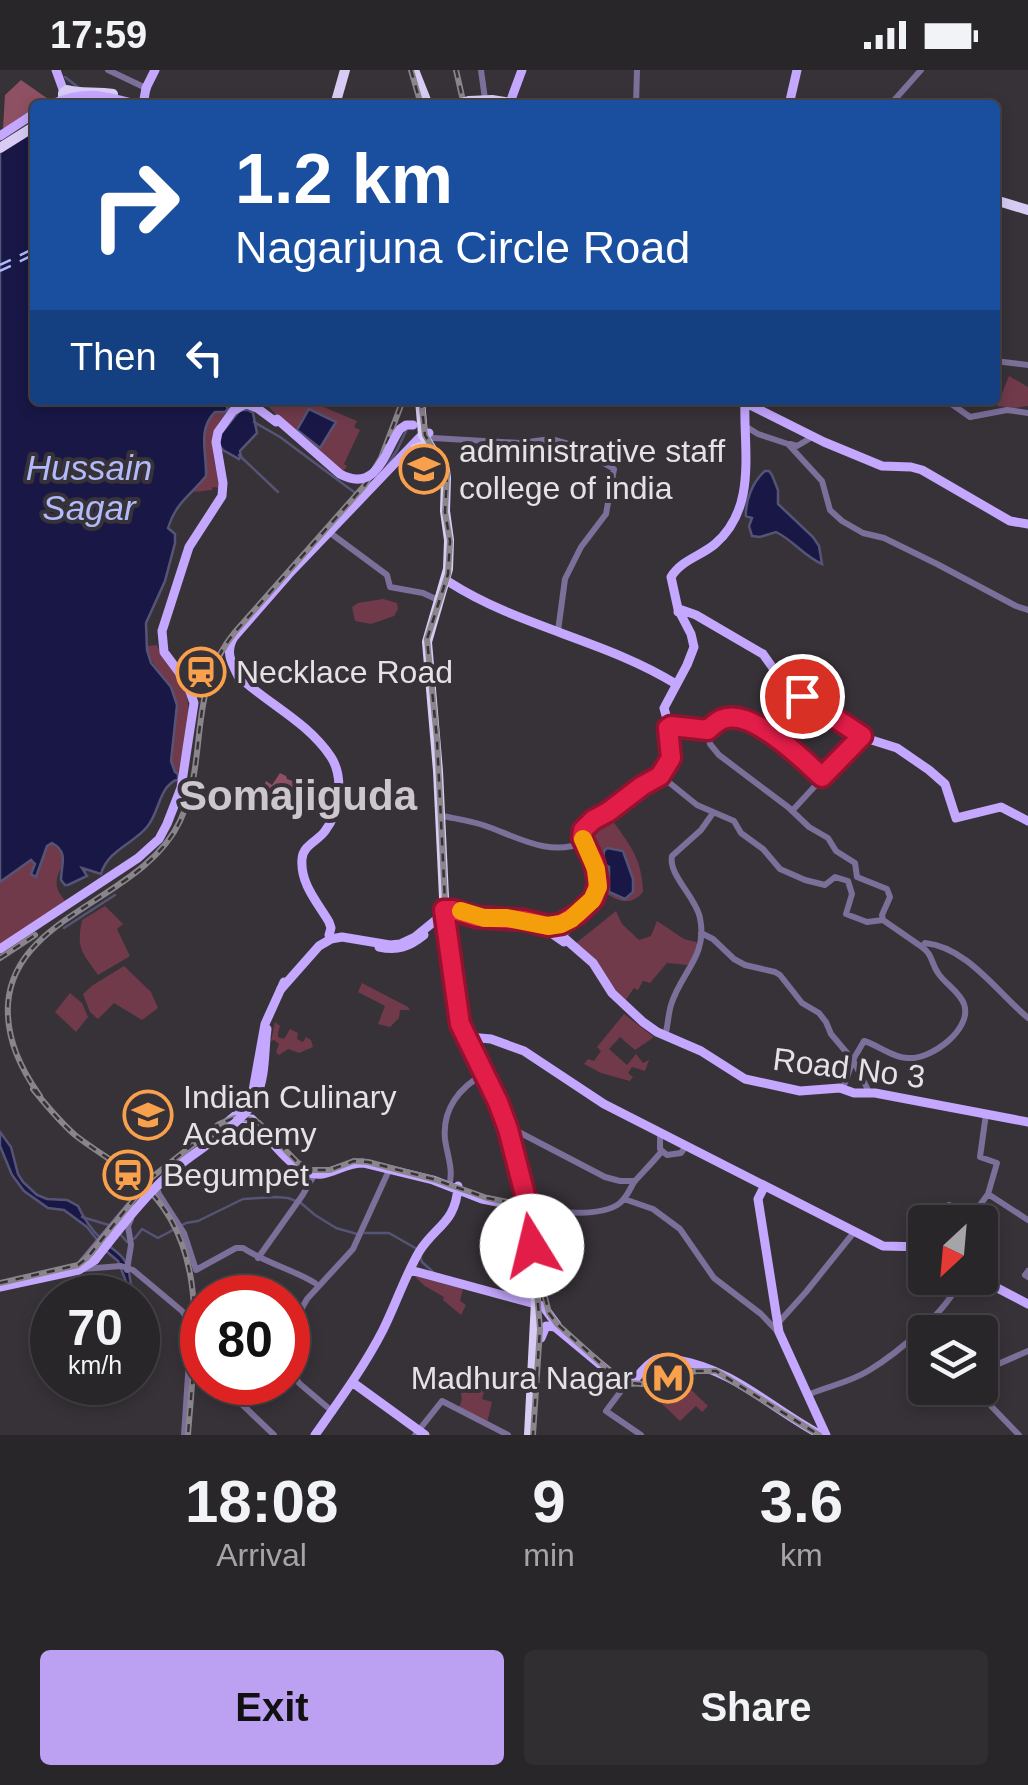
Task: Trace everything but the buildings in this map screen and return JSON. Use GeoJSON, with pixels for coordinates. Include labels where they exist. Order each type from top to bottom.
{"type":"FeatureCollection","features":[{"type":"Feature","properties":{"kind":"highway"},"geometry":{"type":"LineString","coordinates":[[338,100],[346,70]]}},
{"type":"Feature","properties":{"kind":"highway"},"geometry":{"type":"LineString","coordinates":[[412,70],[423,100]]}},
{"type":"Feature","properties":{"kind":"highway"},"geometry":{"type":"LineString","coordinates":[[64,98],[100,92],[126,100]]}},
{"type":"Feature","properties":{"kind":"highway"},"geometry":{"type":"LineString","coordinates":[[64,98],[103,100]]}},
{"type":"Feature","properties":{"kind":"highway"},"geometry":{"type":"LineString","coordinates":[[0,147],[30,128]]}},
{"type":"Feature","properties":{"kind":"highway"},"geometry":{"type":"LineString","coordinates":[[1000,201],[1028,212]]}},
{"type":"Feature","properties":{"kind":"highway"},"geometry":{"type":"LineString","coordinates":[[413,447],[421,446],[423,428]]}},
{"type":"Feature","properties":{"kind":"highway"},"geometry":{"type":"LineString","coordinates":[[423,428],[446,474],[445,520],[451,543],[448,587],[428,633],[444,816],[446,913]]}},
{"type":"Feature","properties":{"kind":"highway"},"geometry":{"type":"LineString","coordinates":[[448,587],[451,543]]}},
{"type":"Feature","properties":{"kind":"highway"},"geometry":{"type":"LineString","coordinates":[[439,754],[446,913],[460,1024],[502,1107],[528,1204]]}},
{"type":"Feature","properties":{"kind":"highway"},"geometry":{"type":"LineString","coordinates":[[452,954],[464,1020],[511,1128],[532,1222],[541,1338],[532,1435]]}},
{"type":"Feature","properties":{"kind":"highway"},"geometry":{"type":"LineString","coordinates":[[532,1435],[537,1298]]}},
{"type":"Feature","properties":{"kind":"main road"},"geometry":{"type":"LineString","coordinates":[[58,70],[64,98],[87,94],[123,100]]}},
{"type":"Feature","properties":{"kind":"main road"},"geometry":{"type":"LineString","coordinates":[[144,100],[155,70]]}},
{"type":"Feature","properties":{"kind":"main road"},"geometry":{"type":"LineString","coordinates":[[514,100],[522,70]]}},
{"type":"Feature","properties":{"kind":"main road"},"geometry":{"type":"LineString","coordinates":[[791,100],[797,70]]}},
{"type":"Feature","properties":{"kind":"main road"},"geometry":{"type":"LineString","coordinates":[[0,136],[30,117]]}},
{"type":"Feature","properties":{"kind":"main road"},"geometry":{"type":"LineString","coordinates":[[0,947],[104,880],[154,840],[172,807],[182,776],[191,704],[187,690],[165,660],[159,641],[164,615],[192,540],[216,504],[221,488],[214,439],[218,427],[239,406],[277,420],[340,474],[358,480],[377,470],[396,434],[423,428]]}},
{"type":"Feature","properties":{"kind":"main road"},"geometry":{"type":"LineString","coordinates":[[745,407],[882,466],[911,467],[942,480]]}},
{"type":"Feature","properties":{"kind":"main road"},"geometry":{"type":"LineString","coordinates":[[745,407],[883,464],[918,466],[1010,522],[1028,523]]}},
{"type":"Feature","properties":{"kind":"main road"},"geometry":{"type":"LineString","coordinates":[[313,958],[334,942],[405,946],[449,915],[557,932],[594,903],[602,890],[586,830],[611,816],[649,784],[667,783],[675,758],[664,708],[690,647],[680,609],[667,582],[674,568],[714,541],[734,516],[744,482],[745,407]]}},
{"type":"Feature","properties":{"kind":"main road"},"geometry":{"type":"LineString","coordinates":[[414,938],[393,942],[331,932],[308,889],[302,858],[331,820],[338,796],[335,765],[314,737],[238,676],[228,648],[245,623],[413,447],[414,436],[423,428]]}},
{"type":"Feature","properties":{"kind":"main road"},"geometry":{"type":"LineString","coordinates":[[448,587],[672,682]]}},
{"type":"Feature","properties":{"kind":"main road"},"geometry":{"type":"LineString","coordinates":[[448,587],[672,682]]}},
{"type":"Feature","properties":{"kind":"main road"},"geometry":{"type":"LineString","coordinates":[[680,609],[763,654],[780,678],[838,722],[896,748],[940,778],[957,816],[1002,807],[1028,819]]}},
{"type":"Feature","properties":{"kind":"main road"},"geometry":{"type":"LineString","coordinates":[[672,731],[671,758],[660,776],[587,824],[584,842],[596,869],[599,892],[591,904],[568,922],[554,927],[557,932],[591,965],[616,1002],[654,1034],[696,1051],[743,1080],[787,1094],[840,1091],[986,1114]]}},
{"type":"Feature","properties":{"kind":"main road"},"geometry":{"type":"LineString","coordinates":[[557,932],[596,894],[596,869]]}},
{"type":"Feature","properties":{"kind":"main road"},"geometry":{"type":"LineString","coordinates":[[278,994],[319,946],[331,938],[400,944],[450,912],[557,932]]}},
{"type":"Feature","properties":{"kind":"main road"},"geometry":{"type":"LineString","coordinates":[[358,942],[392,950],[405,948],[446,913],[507,918],[557,932]]}},
{"type":"Feature","properties":{"kind":"main road"},"geometry":{"type":"LineString","coordinates":[[446,913],[480,924],[526,926]]}},
{"type":"Feature","properties":{"kind":"main road","name":"Road No 3"},"geometry":{"type":"LineString","coordinates":[[557,932],[595,966],[625,1007],[665,1036],[692,1046],[751,1081],[800,1091],[842,1086],[854,1093],[1028,1124]]}},
{"type":"Feature","properties":{"kind":"main road"},"geometry":{"type":"LineString","coordinates":[[158,1187],[250,1108],[260,1088],[269,1025],[282,994],[337,933]]}},
{"type":"Feature","properties":{"kind":"main road"},"geometry":{"type":"LineString","coordinates":[[0,1284],[90,1265],[174,1166],[245,1115],[259,1087],[261,1039],[280,988],[318,943],[337,933]]}},
{"type":"Feature","properties":{"kind":"main road"},"geometry":{"type":"LineString","coordinates":[[470,1039],[524,1054],[585,1095],[854,1232]]}},
{"type":"Feature","properties":{"kind":"main road"},"geometry":{"type":"LineString","coordinates":[[470,1039],[491,1040],[524,1050],[593,1098],[686,1147],[884,1246],[908,1248]]}},
{"type":"Feature","properties":{"kind":"main road"},"geometry":{"type":"LineString","coordinates":[[90,1265],[143,1194],[176,1162],[245,1115]]}},
{"type":"Feature","properties":{"kind":"main road"},"geometry":{"type":"LineString","coordinates":[[245,1115],[301,1170],[316,1173],[355,1160],[454,1186],[482,1198],[528,1204]]}},
{"type":"Feature","properties":{"kind":"main road"},"geometry":{"type":"LineString","coordinates":[[317,1435],[355,1383],[419,1252],[450,1214],[457,1199],[454,1186]]}},
{"type":"Feature","properties":{"kind":"main road"},"geometry":{"type":"LineString","coordinates":[[764,1187],[758,1199],[778,1327],[815,1410]]}},
{"type":"Feature","properties":{"kind":"main road"},"geometry":{"type":"LineString","coordinates":[[411,1270],[537,1298],[554,1323],[619,1378],[630,1381],[659,1358],[692,1362],[737,1381],[790,1418],[823,1435]]}},
{"type":"Feature","properties":{"kind":"main road"},"geometry":{"type":"LineString","coordinates":[[998,1287],[1028,1302]]}},
{"type":"Feature","properties":{"kind":"main road"},"geometry":{"type":"LineString","coordinates":[[541,1338],[546,1326],[556,1327],[617,1378],[633,1382],[638,1375]]}},
{"type":"Feature","properties":{"kind":"main road"},"geometry":{"type":"LineString","coordinates":[[778,1327],[810,1394],[823,1435]]}},
{"type":"Feature","properties":{"kind":"main road"},"geometry":{"type":"LineString","coordinates":[[355,1383],[421,1433]]}},
{"type":"Feature","properties":{"kind":"street"},"geometry":{"type":"LineString","coordinates":[[108,70],[148,87]]}},
{"type":"Feature","properties":{"kind":"street"},"geometry":{"type":"LineString","coordinates":[[473,100],[481,70]]}},
{"type":"Feature","properties":{"kind":"street"},"geometry":{"type":"LineString","coordinates":[[636,100],[637,70]]}},
{"type":"Feature","properties":{"kind":"street"},"geometry":{"type":"LineString","coordinates":[[894,100],[920,70]]}},
{"type":"Feature","properties":{"kind":"street"},"geometry":{"type":"LineString","coordinates":[[1000,362],[1028,366]]}},
{"type":"Feature","properties":{"kind":"street"},"geometry":{"type":"LineString","coordinates":[[953,405],[970,418],[1007,410],[1028,413]]}},
{"type":"Feature","properties":{"kind":"street"},"geometry":{"type":"LineString","coordinates":[[745,407],[758,434],[794,448],[801,460],[811,466],[822,481],[830,510],[842,521],[1028,610]]}},
{"type":"Feature","properties":{"kind":"street"},"geometry":{"type":"LineString","coordinates":[[423,428],[441,441],[551,440],[572,446],[614,469],[606,514],[581,547],[565,579],[558,631]]}},
{"type":"Feature","properties":{"kind":"street"},"geometry":{"type":"LineString","coordinates":[[794,448],[814,436]]}},
{"type":"Feature","properties":{"kind":"street"},"geometry":{"type":"LineString","coordinates":[[330,532],[387,575],[390,587],[423,593],[448,587]]}},
{"type":"Feature","properties":{"kind":"street"},"geometry":{"type":"LineString","coordinates":[[672,731],[708,732],[725,718],[738,718],[764,729],[822,777]]}},
{"type":"Feature","properties":{"kind":"street"},"geometry":{"type":"LineString","coordinates":[[708,732],[720,756],[828,838],[836,851],[855,863],[857,877],[889,892],[884,920],[932,957],[938,974],[963,1001],[965,1014],[955,1034],[930,1054],[908,1058],[864,1041],[842,1086]]}},
{"type":"Feature","properties":{"kind":"street"},"geometry":{"type":"LineString","coordinates":[[792,811],[862,735]]}},
{"type":"Feature","properties":{"kind":"street"},"geometry":{"type":"LineString","coordinates":[[667,783],[697,805],[734,822],[780,869],[825,885],[835,878],[848,880],[852,894],[846,914],[867,922],[884,920]]}},
{"type":"Feature","properties":{"kind":"street"},"geometry":{"type":"LineString","coordinates":[[665,1036],[670,1008],[700,952],[701,933],[696,906],[673,870],[671,860],[713,813]]}},
{"type":"Feature","properties":{"kind":"street"},"geometry":{"type":"LineString","coordinates":[[444,816],[481,824],[537,846],[570,848],[584,842]]}},
{"type":"Feature","properties":{"kind":"street"},"geometry":{"type":"LineString","coordinates":[[701,933],[745,966],[780,975],[802,1003],[819,1013],[853,1060],[869,1093]]}},
{"type":"Feature","properties":{"kind":"street"},"geometry":{"type":"LineString","coordinates":[[922,947],[930,943],[948,949],[1028,1018]]}},
{"type":"Feature","properties":{"kind":"street"},"geometry":{"type":"LineString","coordinates":[[259,1087],[269,1025]]}},
{"type":"Feature","properties":{"kind":"street"},"geometry":{"type":"LineString","coordinates":[[454,1186],[445,1123],[460,1090],[484,1074]]}},
{"type":"Feature","properties":{"kind":"street"},"geometry":{"type":"LineString","coordinates":[[980,1205],[988,1194],[997,1162],[980,1157],[986,1114]]}},
{"type":"Feature","properties":{"kind":"street"},"geometry":{"type":"LineString","coordinates":[[173,1167],[245,1115]]}},
{"type":"Feature","properties":{"kind":"street"},"geometry":{"type":"LineString","coordinates":[[511,1128],[605,1177],[635,1181]]}},
{"type":"Feature","properties":{"kind":"street"},"geometry":{"type":"LineString","coordinates":[[212,1135],[208,1133],[158,1187],[180,1227],[196,1269],[243,1248],[315,1283]]}},
{"type":"Feature","properties":{"kind":"street"},"geometry":{"type":"LineString","coordinates":[[660,1135],[658,1144],[662,1152],[674,1156],[686,1147]]}},
{"type":"Feature","properties":{"kind":"street"},"geometry":{"type":"LineString","coordinates":[[528,1204],[583,1213],[606,1210],[624,1199],[662,1152]]}},
{"type":"Feature","properties":{"kind":"street"},"geometry":{"type":"LineString","coordinates":[[310,1296],[359,1239],[390,1170]]}},
{"type":"Feature","properties":{"kind":"street"},"geometry":{"type":"LineString","coordinates":[[258,1258],[316,1173]]}},
{"type":"Feature","properties":{"kind":"street"},"geometry":{"type":"LineString","coordinates":[[988,1194],[1028,1220]]}},
{"type":"Feature","properties":{"kind":"street"},"geometry":{"type":"LineString","coordinates":[[624,1199],[653,1210],[680,1228],[714,1278],[778,1327],[854,1232]]}},
{"type":"Feature","properties":{"kind":"street"},"geometry":{"type":"LineString","coordinates":[[129,1205],[138,1211],[124,1231],[90,1265],[95,1246],[129,1205]]}},
{"type":"Feature","properties":{"kind":"street"},"geometry":{"type":"LineString","coordinates":[[114,1223],[124,1231],[128,1245],[126,1269]]}},
{"type":"Feature","properties":{"kind":"street"},"geometry":{"type":"LineString","coordinates":[[310,1290],[347,1256]]}},
{"type":"Feature","properties":{"kind":"street"},"geometry":{"type":"LineString","coordinates":[[90,1265],[126,1269],[184,1318],[188,1332],[182,1435]]}},
{"type":"Feature","properties":{"kind":"street"},"geometry":{"type":"LineString","coordinates":[[810,1394],[869,1371],[908,1343]]}},
{"type":"Feature","properties":{"kind":"street"},"geometry":{"type":"LineString","coordinates":[[998,1364],[1028,1351]]}},
{"type":"Feature","properties":{"kind":"street"},"geometry":{"type":"LineString","coordinates":[[627,1382],[608,1413],[643,1435]]}},
{"type":"Feature","properties":{"kind":"street"},"geometry":{"type":"LineString","coordinates":[[310,1392],[333,1412]]}},
{"type":"Feature","properties":{"kind":"street"},"geometry":{"type":"LineString","coordinates":[[421,1433],[442,1401],[508,1435]]}},
{"type":"Feature","properties":{"kind":"street"},"geometry":{"type":"LineString","coordinates":[[242,1405],[274,1435]]}},
{"type":"Feature","properties":{"kind":"street"},"geometry":{"type":"LineString","coordinates":[[991,1405],[1019,1435]]}},
{"type":"Feature","properties":{"kind":"shaded area"},"geometry":{"type":"Polygon","coordinates":[[[21,80],[50,100],[30,100],[30,113],[3,129],[5,95],[21,80]]]}},
{"type":"Feature","properties":{"kind":"shaded area"},"geometry":{"type":"Polygon","coordinates":[[[1009,376],[1028,387],[1028,406],[997,406],[1009,376]]]}},
{"type":"Feature","properties":{"kind":"shaded area"},"geometry":{"type":"Polygon","coordinates":[[[267,405],[319,405],[357,421],[354,427],[360,430],[342,473],[267,405]]]}},
{"type":"Feature","properties":{"kind":"shaded area"},"geometry":{"type":"Polygon","coordinates":[[[216,412],[225,412],[213,442],[219,488],[191,491],[206,476],[205,434],[216,412]]]}},
{"type":"Feature","properties":{"kind":"shaded area"},"geometry":{"type":"Polygon","coordinates":[[[383,599],[397,603],[394,616],[371,624],[355,621],[352,607],[383,599]]]}},
{"type":"Feature","properties":{"kind":"shaded area"},"geometry":{"type":"Polygon","coordinates":[[[157,645],[187,696],[187,729],[178,774],[171,755],[176,701],[147,646],[157,645]]]}},
{"type":"Feature","properties":{"kind":"shaded area"},"geometry":{"type":"Polygon","coordinates":[[[280,773],[301,784],[291,806],[261,794],[266,781],[272,785],[280,773]]]}},
{"type":"Feature","properties":{"kind":"shaded area"},"geometry":{"type":"Polygon","coordinates":[[[611,818],[640,869],[643,892],[629,901],[603,892],[589,830],[611,818]]]}},
{"type":"Feature","properties":{"kind":"shaded area"},"geometry":{"type":"Polygon","coordinates":[[[53,843],[63,855],[57,887],[66,902],[0,944],[0,882],[32,860],[34,866],[53,843]]]}},
{"type":"Feature","properties":{"kind":"shaded area"},"geometry":{"type":"Polygon","coordinates":[[[105,906],[123,924],[117,929],[130,956],[98,975],[82,950],[80,930],[82,920],[105,906]]]}},
{"type":"Feature","properties":{"kind":"shaded area"},"geometry":{"type":"Polygon","coordinates":[[[616,911],[622,924],[639,940],[651,936],[657,921],[684,939],[696,942],[699,949],[688,965],[667,963],[650,983],[643,981],[638,990],[634,988],[625,1001],[575,944],[616,911]]]}},
{"type":"Feature","properties":{"kind":"shaded area"},"geometry":{"type":"Polygon","coordinates":[[[124,966],[151,992],[158,1008],[142,1020],[114,1003],[98,1019],[90,1012],[83,994],[124,966]]]}},
{"type":"Feature","properties":{"kind":"shaded area"},"geometry":{"type":"Polygon","coordinates":[[[362,983],[410,1010],[400,1010],[399,1018],[390,1027],[378,1024],[385,1006],[358,992],[362,983]]]}},
{"type":"Feature","properties":{"kind":"shaded area"},"geometry":{"type":"Polygon","coordinates":[[[70,993],[82,1003],[88,1017],[76,1032],[55,1012],[70,993]]]}},
{"type":"Feature","properties":{"kind":"shaded area"},"geometry":{"type":"Polygon","coordinates":[[[624,1014],[654,1037],[635,1050],[620,1037],[609,1049],[627,1065],[636,1054],[643,1063],[649,1060],[645,1071],[632,1067],[628,1073],[633,1077],[630,1081],[584,1064],[588,1059],[594,1061],[601,1051],[597,1047],[624,1014]]]}},
{"type":"Feature","properties":{"kind":"shaded area"},"geometry":{"type":"Polygon","coordinates":[[[275,1022],[280,1026],[278,1037],[284,1039],[290,1029],[298,1033],[297,1039],[311,1040],[313,1047],[299,1053],[288,1049],[279,1055],[279,1044],[271,1041],[275,1022]]]}},
{"type":"Feature","properties":{"kind":"shaded area"},"geometry":{"type":"Polygon","coordinates":[[[414,1276],[463,1289],[460,1301],[466,1305],[461,1315],[444,1297],[414,1276]]]}},
{"type":"Feature","properties":{"kind":"shaded area"},"geometry":{"type":"Polygon","coordinates":[[[462,1377],[486,1386],[482,1399],[492,1402],[487,1423],[458,1408],[462,1396],[457,1385],[462,1377]]]}},
{"type":"Feature","properties":{"kind":"shaded area"},"geometry":{"type":"Polygon","coordinates":[[[680,1379],[708,1406],[702,1412],[696,1406],[680,1421],[660,1402],[680,1379]]]}},
{"type":"Feature","properties":{"kind":"water","name":"Hussain Sagar"},"geometry":{"type":"Polygon","coordinates":[[[30,133],[30,405],[226,405],[228,409],[215,412],[206,426],[206,476],[171,519],[168,528],[175,534],[175,543],[165,581],[146,623],[151,663],[171,687],[177,705],[171,761],[178,779],[163,794],[147,827],[109,859],[101,874],[82,868],[87,876],[68,885],[61,880],[61,850],[52,843],[47,846],[36,877],[31,874],[35,864],[31,860],[0,882],[0,151],[30,133]]]}},
{"type":"Feature","properties":{"kind":"water"},"geometry":{"type":"Polygon","coordinates":[[[309,409],[336,422],[320,448],[297,430],[309,409]]]}},
{"type":"Feature","properties":{"kind":"water"},"geometry":{"type":"Polygon","coordinates":[[[240,410],[253,413],[257,433],[240,451],[239,459],[219,445],[220,435],[240,410]]]}},
{"type":"Feature","properties":{"kind":"water"},"geometry":{"type":"Polygon","coordinates":[[[765,471],[772,475],[778,490],[778,504],[819,546],[822,564],[776,532],[752,536],[747,504],[753,486],[765,471]]]}},
{"type":"Feature","properties":{"kind":"water"},"geometry":{"type":"Polygon","coordinates":[[[607,848],[623,851],[633,879],[633,892],[625,899],[609,892],[609,867],[603,863],[607,848]]]}},
{"type":"Feature","properties":{"kind":"water"},"geometry":{"type":"Polygon","coordinates":[[[0,1132],[11,1147],[23,1182],[37,1195],[78,1206],[94,1231],[125,1261],[130,1275],[123,1275],[118,1261],[87,1227],[64,1210],[48,1208],[24,1191],[12,1175],[0,1146],[0,1132]]]}},
{"type":"Feature","properties":{"kind":"waterway"},"geometry":{"type":"LineString","coordinates":[[65,77],[79,88]]}},
{"type":"Feature","properties":{"kind":"waterway"},"geometry":{"type":"LineString","coordinates":[[254,422],[358,495]]}},
{"type":"Feature","properties":{"kind":"waterway"},"geometry":{"type":"LineString","coordinates":[[387,466],[407,429]]}},
{"type":"Feature","properties":{"kind":"waterway"},"geometry":{"type":"LineString","coordinates":[[239,455],[278,492]]}},
{"type":"Feature","properties":{"kind":"waterway"},"geometry":{"type":"LineString","coordinates":[[64,928],[115,895]]}},
{"type":"Feature","properties":{"kind":"waterway"},"geometry":{"type":"LineString","coordinates":[[121,1235],[127,1242],[142,1229],[158,1238],[243,1199],[276,1197],[301,1203],[336,1228],[357,1234]]}},
{"type":"Feature","properties":{"kind":"waterway"},"geometry":{"type":"LineString","coordinates":[[82,1217],[112,1226]]}},
{"type":"Feature","properties":{"kind":"waterway"},"geometry":{"type":"LineString","coordinates":[[365,1233],[389,1233],[417,1249]]}},
{"type":"Feature","properties":{"kind":"waterway"},"geometry":{"type":"LineString","coordinates":[[420,1255],[433,1272]]}},
{"type":"Feature","properties":{"kind":"ferry route"},"geometry":{"type":"LineString","coordinates":[[0,265],[30,250]]}},
{"type":"Feature","properties":{"kind":"ferry route"},"geometry":{"type":"LineString","coordinates":[[0,271],[30,256]]}},
{"type":"Feature","properties":{"kind":"railway"},"geometry":{"type":"LineString","coordinates":[[411,70],[420,100]]}},
{"type":"Feature","properties":{"kind":"railway"},"geometry":{"type":"LineString","coordinates":[[456,70],[463,100]]}},
{"type":"Feature","properties":{"kind":"railway"},"geometry":{"type":"LineString","coordinates":[[40,1096],[21,1064],[9,1029],[8,1004],[16,974],[32,949],[55,927],[138,870],[162,848],[180,821],[189,797],[204,702],[220,655],[235,632],[365,485],[381,458],[401,405]]}},
{"type":"Feature","properties":{"kind":"railway"},"geometry":{"type":"LineString","coordinates":[[422,405],[425,435],[447,474],[448,574],[427,639],[437,740],[446,922],[462,1027],[502,1110],[531,1217],[540,1329],[533,1435]]}},
{"type":"Feature","properties":{"kind":"railway"},"geometry":{"type":"LineString","coordinates":[[0,958],[35,935]]}},
{"type":"Feature","properties":{"kind":"railway"},"geometry":{"type":"LineString","coordinates":[[33,1089],[75,1135],[138,1180],[162,1206],[178,1234],[188,1266],[195,1333],[188,1435]]}},
{"type":"Feature","properties":{"kind":"railway"},"geometry":{"type":"LineString","coordinates":[[0,1283],[78,1265],[151,1178],[219,1124],[234,1118],[259,1123],[298,1163],[311,1170],[368,1162],[513,1203],[533,1219]]}},
{"type":"Feature","properties":{"kind":"railway"},"geometry":{"type":"LineString","coordinates":[[545,1297],[557,1324],[616,1377],[642,1384],[696,1371],[716,1371],[819,1435]]}},
{"type":"Feature","properties":{"kind":"slow traffic"},"geometry":{"type":"LineString","coordinates":[[461,911],[548,926],[571,919],[592,900],[598,887],[596,869],[583,839]]}},
{"type":"Feature","properties":{"kind":"place","name":"administrative staff college of india"},"geometry":{"type":"Point","coordinates":[424,469]}},
{"type":"Feature","properties":{"kind":"place","name":"Necklace Road"},"geometry":{"type":"Point","coordinates":[201,672]}},
{"type":"Feature","properties":{"kind":"place","name":"Indian Culinary Academy"},"geometry":{"type":"Point","coordinates":[148,1115]}},
{"type":"Feature","properties":{"kind":"place","name":"Begumpet"},"geometry":{"type":"Point","coordinates":[128,1175]}},
{"type":"Feature","properties":{"kind":"place","name":"Madhura Nagar"},"geometry":{"type":"Point","coordinates":[668,1378]}},
{"type":"Feature","properties":{"kind":"district","name":"Somajiguda"},"geometry":{"type":"Point","coordinates":[298,795]}},
{"type":"Feature","properties":{"kind":"route"},"geometry":{"type":"LineString","coordinates":[[532,1246],[532,1222],[508,1129],[460,1024],[444,910],[548,926],[561,924],[579,913],[598,891],[596,869],[582,838],[583,830],[660,776],[671,758],[671,726],[709,730],[725,718],[738,718],[775,736],[822,777],[862,736],[802,696]]}}]}
